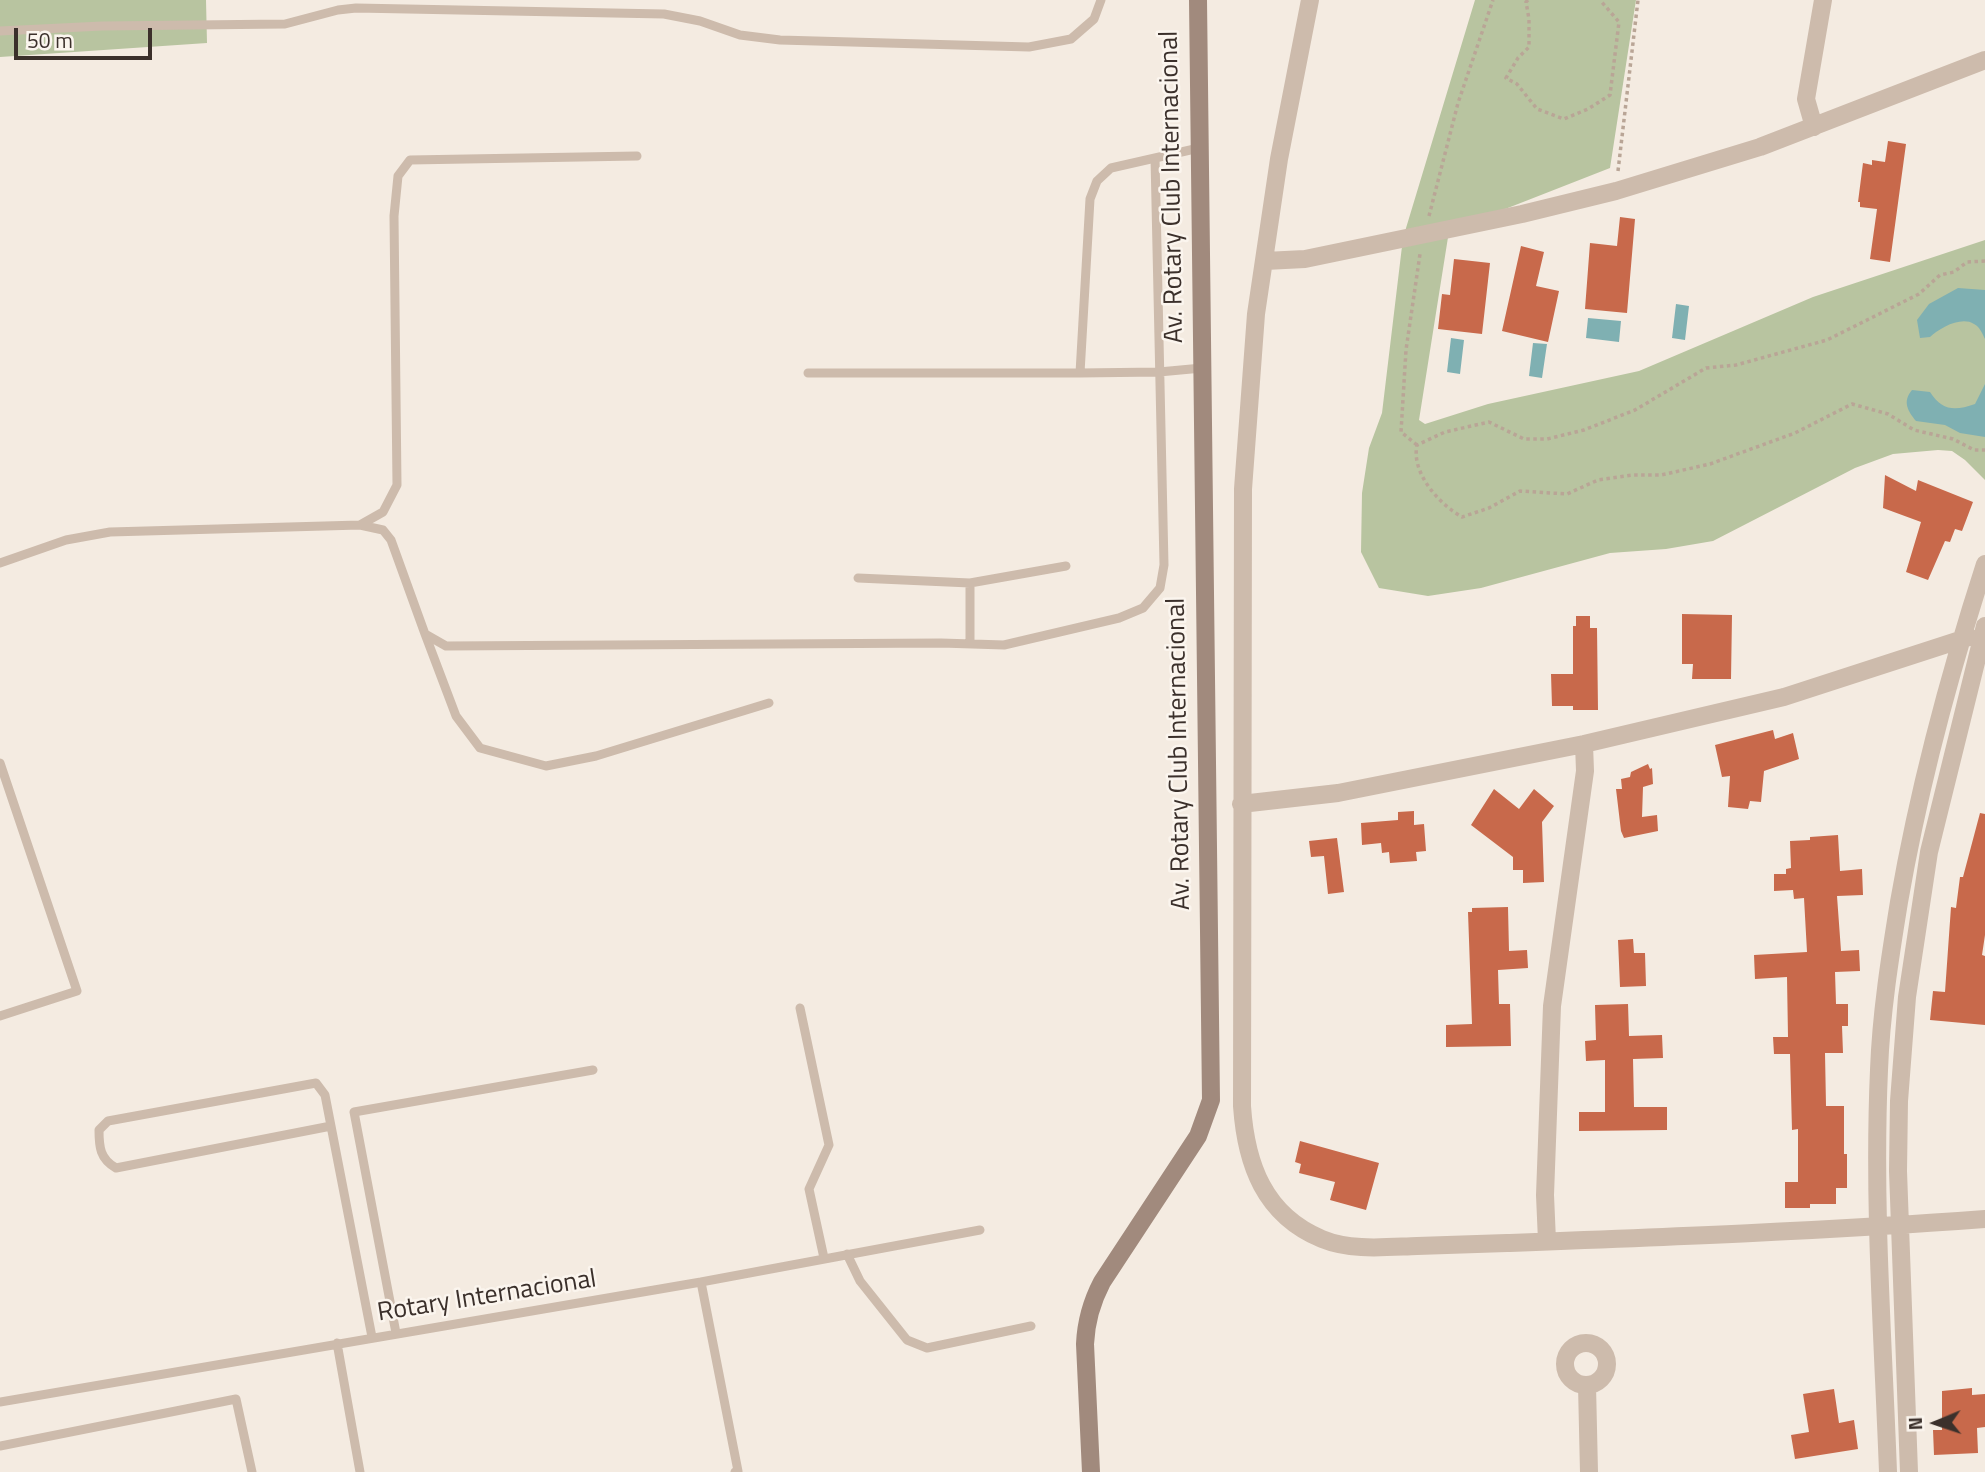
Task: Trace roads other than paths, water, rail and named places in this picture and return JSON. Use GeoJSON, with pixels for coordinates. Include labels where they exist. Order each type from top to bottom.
{"type":"FeatureCollection","features":[{"type":"Feature","properties":{"kind":"main road","name":"Av. Rotary Club Internacional"},"geometry":{"type":"LineString","coordinates":[[1091,1472],[1085,1344],[1086,1322],[1092,1302],[1102,1282],[1198,1136],[1210,1100],[1198,0]]}},
{"type":"Feature","properties":{"kind":"street"},"geometry":{"type":"LineString","coordinates":[[1310,0],[1282,145],[1252,354],[1243,489],[1242,1106],[1249,1158],[1257,1180],[1284,1214],[1309,1231],[1347,1245],[1380,1247],[1900,1226],[1985,1219]]}},
{"type":"Feature","properties":{"kind":"street"},"geometry":{"type":"LineString","coordinates":[[1814,127],[1806,99],[1823,0]]}},
{"type":"Feature","properties":{"kind":"street"},"geometry":{"type":"LineString","coordinates":[[1265,261],[1305,259],[1616,191],[1760,147],[1985,60]]}},
{"type":"Feature","properties":{"kind":"street"},"geometry":{"type":"LineString","coordinates":[[1888,1472],[1878,1227],[1879,1068],[1891,950],[1920,796],[1960,640],[1985,564]]}},
{"type":"Feature","properties":{"kind":"street"},"geometry":{"type":"LineString","coordinates":[[1241,804],[1338,793],[1584,744],[1784,697],[1984,630]]}},
{"type":"Feature","properties":{"kind":"street"},"geometry":{"type":"LineString","coordinates":[[1909,1472],[1900,1226],[1899,1101],[1914,940],[1929,852],[1984,630]]}},
{"type":"Feature","properties":{"kind":"street"},"geometry":{"type":"LineString","coordinates":[[1547,1241],[1545,1195],[1552,1006],[1585,771],[1584,744]]}},
{"type":"Feature","properties":{"kind":"street"},"geometry":{"type":"LineString","coordinates":[[1587,1385],[1589,1472]]}},
{"type":"Feature","properties":{"kind":"lane"},"geometry":{"type":"LineString","coordinates":[[0,31],[102,26],[285,24],[338,5],[379,9],[664,14],[700,20],[740,35],[780,40],[1029,47],[1071,39],[1094,19],[1101,0]]}},
{"type":"Feature","properties":{"kind":"lane"},"geometry":{"type":"LineString","coordinates":[[1080,373],[1090,199],[1097,181],[1111,168],[1199,148]]}},
{"type":"Feature","properties":{"kind":"lane"},"geometry":{"type":"LineString","coordinates":[[360,525],[383,512],[397,485],[394,216],[398,176],[410,160],[637,156]]}},
{"type":"Feature","properties":{"kind":"lane"},"geometry":{"type":"LineString","coordinates":[[425,634],[446,646],[1004,645],[1119,618],[1143,608],[1160,588],[1164,565],[1155,159]]}},
{"type":"Feature","properties":{"kind":"lane"},"geometry":{"type":"LineString","coordinates":[[808,373],[1159,372],[1202,368]]}},
{"type":"Feature","properties":{"kind":"lane"},"geometry":{"type":"LineString","coordinates":[[0,563],[66,540],[110,532],[360,525],[383,530],[391,540],[456,716],[480,748],[545,766],[596,756],[769,703]]}},
{"type":"Feature","properties":{"kind":"lane"},"geometry":{"type":"LineString","coordinates":[[858,578],[970,583],[1066,566]]}},
{"type":"Feature","properties":{"kind":"lane"},"geometry":{"type":"LineString","coordinates":[[970,583],[970,644]]}},
{"type":"Feature","properties":{"kind":"lane"},"geometry":{"type":"LineString","coordinates":[[0,763],[77,990],[0,1016]]}},
{"type":"Feature","properties":{"kind":"lane"},"geometry":{"type":"LineString","coordinates":[[800,1007],[829,1145],[809,1189],[824,1258]]}},
{"type":"Feature","properties":{"kind":"lane"},"geometry":{"type":"LineString","coordinates":[[396,1333],[354,1112],[593,1070]]}},
{"type":"Feature","properties":{"kind":"lane"},"geometry":{"type":"LineString","coordinates":[[331,1126],[116,1168],[106,1162],[100,1152],[99,1130],[108,1121],[316,1083],[325,1094],[372,1337]]}},
{"type":"Feature","properties":{"kind":"lane","name":"Rotary Internacional"},"geometry":{"type":"LineString","coordinates":[[0,1402],[701,1282],[980,1230]]}},
{"type":"Feature","properties":{"kind":"lane"},"geometry":{"type":"LineString","coordinates":[[846,1254],[860,1281],[907,1340],[916,1345],[927,1348],[1031,1325]]}},
{"type":"Feature","properties":{"kind":"lane"},"geometry":{"type":"LineString","coordinates":[[701,1282],[738,1471],[735,1472]]}},
{"type":"Feature","properties":{"kind":"lane"},"geometry":{"type":"LineString","coordinates":[[337,1343],[360,1472]]}},
{"type":"Feature","properties":{"kind":"lane"},"geometry":{"type":"LineString","coordinates":[[0,1446],[236,1399],[252,1472]]}},
{"type":"Feature","properties":{"kind":"water"},"geometry":{"type":"Polygon","coordinates":[[[1958,288],[1985,290],[1985,339],[1976,325],[1963,321],[1945,327],[1930,337],[1920,338],[1917,320],[1929,304],[1958,288]]]}},
{"type":"Feature","properties":{"kind":"water"},"geometry":{"type":"Polygon","coordinates":[[[1676,304],[1689,306],[1685,340],[1672,338],[1676,304]]]}},
{"type":"Feature","properties":{"kind":"water"},"geometry":{"type":"Polygon","coordinates":[[[1588,318],[1621,321],[1619,342],[1586,338],[1588,318]]]}},
{"type":"Feature","properties":{"kind":"water"},"geometry":{"type":"Polygon","coordinates":[[[1451,338],[1464,340],[1460,374],[1447,372],[1451,338]]]}},
{"type":"Feature","properties":{"kind":"water"},"geometry":{"type":"Polygon","coordinates":[[[1533,343],[1547,344],[1542,378],[1529,376],[1533,343]]]}},
{"type":"Feature","properties":{"kind":"water"},"geometry":{"type":"Polygon","coordinates":[[[1985,384],[1985,437],[1960,433],[1945,425],[1916,421],[1907,406],[1907,398],[1912,390],[1930,392],[1939,403],[1950,408],[1968,406],[1975,404],[1985,384]]]}}]}
